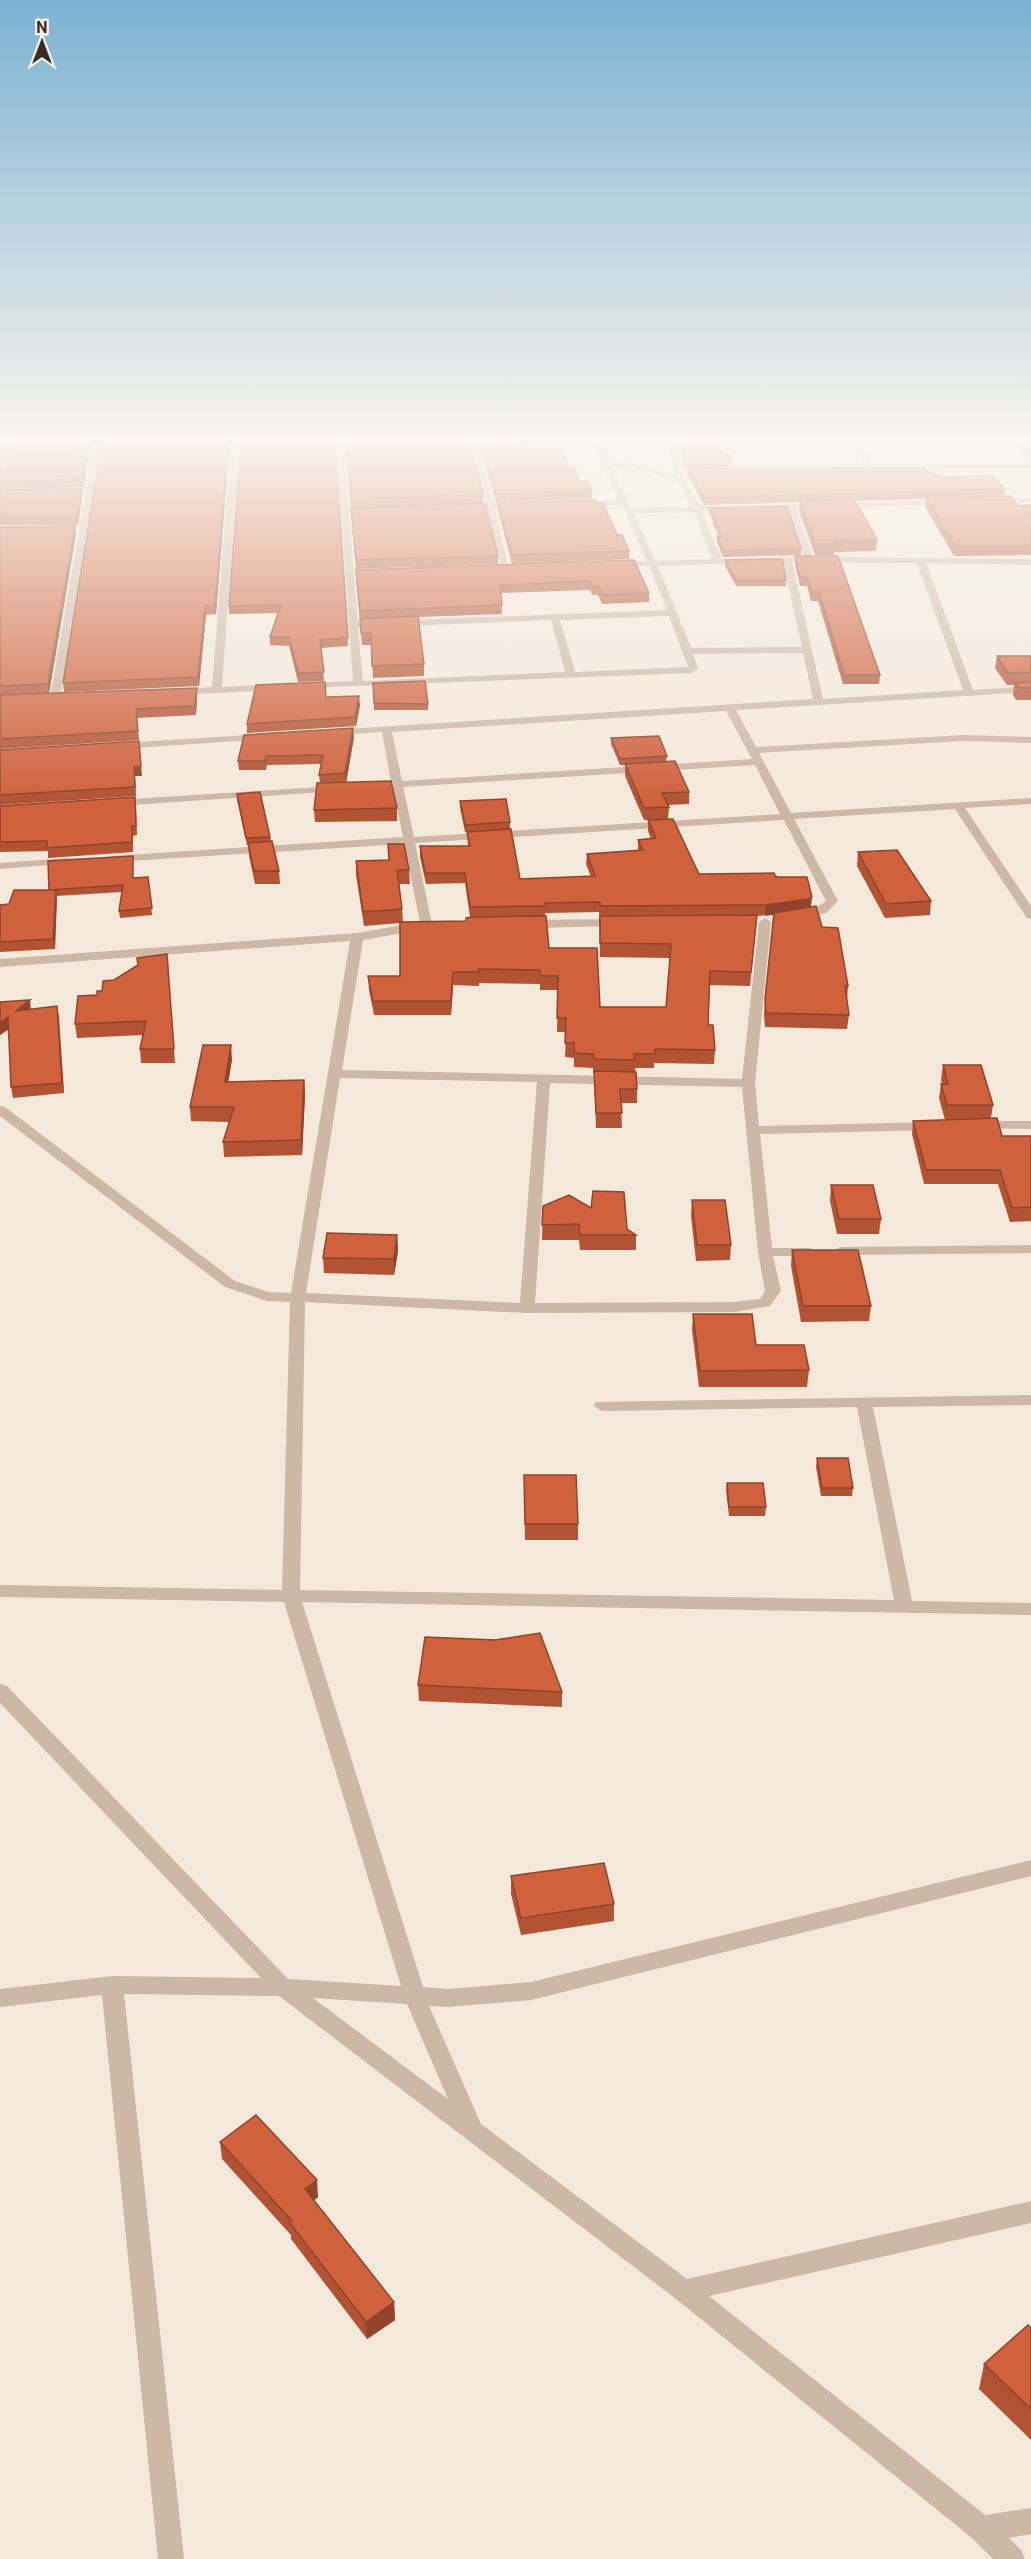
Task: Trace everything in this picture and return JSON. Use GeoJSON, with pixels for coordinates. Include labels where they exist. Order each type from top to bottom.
{"type":"FeatureCollection","features":[{"type":"Feature","properties":{"kind":"street"},"geometry":{"type":"LineString","coordinates":[[67,697],[50,698],[77,562]]}},
{"type":"Feature","properties":{"kind":"street"},"geometry":{"type":"LineString","coordinates":[[217,690],[224,562]]}},
{"type":"Feature","properties":{"kind":"street"},"geometry":{"type":"LineString","coordinates":[[349,562],[358,684]]}},
{"type":"Feature","properties":{"kind":"street"},"geometry":{"type":"LineString","coordinates":[[504,562],[506,569]]}},
{"type":"Feature","properties":{"kind":"street"},"geometry":{"type":"LineString","coordinates":[[608,566],[687,562]]}},
{"type":"Feature","properties":{"kind":"street"},"geometry":{"type":"LineString","coordinates":[[788,562],[819,703]]}},
{"type":"Feature","properties":{"kind":"street"},"geometry":{"type":"LineString","coordinates":[[921,562],[969,693]]}},
{"type":"Feature","properties":{"kind":"street"},"geometry":{"type":"LineString","coordinates":[[299,686],[688,671],[693,668],[653,564]]}},
{"type":"Feature","properties":{"kind":"street"},"geometry":{"type":"LineString","coordinates":[[494,569],[517,568]]}},
{"type":"Feature","properties":{"kind":"street"},"geometry":{"type":"LineString","coordinates":[[350,574],[383,573]]}},
{"type":"Feature","properties":{"kind":"street"},"geometry":{"type":"LineString","coordinates":[[353,625],[672,613]]}},
{"type":"Feature","properties":{"kind":"street"},"geometry":{"type":"LineString","coordinates":[[555,617],[571,676]]}},
{"type":"Feature","properties":{"kind":"street"},"geometry":{"type":"LineString","coordinates":[[687,651],[807,650]]}},
{"type":"Feature","properties":{"kind":"street"},"geometry":{"type":"LineString","coordinates":[[171,692],[288,687]]}},
{"type":"Feature","properties":{"kind":"street"},"geometry":{"type":"LineString","coordinates":[[328,733],[1031,689]]}},
{"type":"Feature","properties":{"kind":"street"},"geometry":{"type":"LineString","coordinates":[[0,1110],[230,1284],[267,1296],[527,1308],[735,1307],[765,1303],[773,1292],[765,1252],[748,1083],[770,921],[824,910],[830,906],[832,901],[730,708]]}},
{"type":"Feature","properties":{"kind":"street"},"geometry":{"type":"LineString","coordinates":[[0,963],[357,937],[432,924],[409,840],[386,729]]}},
{"type":"Feature","properties":{"kind":"street"},"geometry":{"type":"LineString","coordinates":[[105,747],[269,736]]}},
{"type":"Feature","properties":{"kind":"street"},"geometry":{"type":"LineString","coordinates":[[751,750],[963,738],[1031,740]]}},
{"type":"Feature","properties":{"kind":"street"},"geometry":{"type":"LineString","coordinates":[[105,803],[758,762]]}},
{"type":"Feature","properties":{"kind":"street"},"geometry":{"type":"LineString","coordinates":[[105,859],[1031,801]]}},
{"type":"Feature","properties":{"kind":"street"},"geometry":{"type":"LineString","coordinates":[[958,806],[1031,915]]}},
{"type":"Feature","properties":{"kind":"street"},"geometry":{"type":"LineString","coordinates":[[0,866],[82,860]]}},
{"type":"Feature","properties":{"kind":"street"},"geometry":{"type":"LineString","coordinates":[[520,924],[636,923]]}},
{"type":"Feature","properties":{"kind":"street"},"geometry":{"type":"LineString","coordinates":[[357,937],[298,1297],[291,1596],[415,1997],[474,2132]]}},
{"type":"Feature","properties":{"kind":"street"},"geometry":{"type":"LineString","coordinates":[[334,1074],[748,1083]]}},
{"type":"Feature","properties":{"kind":"street"},"geometry":{"type":"LineString","coordinates":[[527,1308],[544,1079]]}},
{"type":"Feature","properties":{"kind":"street"},"geometry":{"type":"LineString","coordinates":[[753,1130],[1031,1125]]}},
{"type":"Feature","properties":{"kind":"street"},"geometry":{"type":"LineString","coordinates":[[765,1252],[1031,1249]]}},
{"type":"Feature","properties":{"kind":"street"},"geometry":{"type":"LineString","coordinates":[[602,1406],[1031,1400]]}},
{"type":"Feature","properties":{"kind":"street"},"geometry":{"type":"LineString","coordinates":[[864,1402],[904,1607]]}},
{"type":"Feature","properties":{"kind":"street"},"geometry":{"type":"LineString","coordinates":[[0,1591],[1031,1610]]}},
{"type":"Feature","properties":{"kind":"street"},"geometry":{"type":"LineString","coordinates":[[0,1691],[283,1987],[684,2291],[981,2529],[1012,2559]]}},
{"type":"Feature","properties":{"kind":"street"},"geometry":{"type":"LineString","coordinates":[[0,1998],[112,1985],[283,1987],[448,1998],[531,1991],[1031,1868]]}},
{"type":"Feature","properties":{"kind":"street"},"geometry":{"type":"LineString","coordinates":[[112,1985],[171,2559]]}},
{"type":"Feature","properties":{"kind":"street"},"geometry":{"type":"LineString","coordinates":[[684,2291],[1031,2212]]}},
{"type":"Feature","properties":{"kind":"street"},"geometry":{"type":"LineString","coordinates":[[981,2529],[1031,2521]]}},
{"type":"Feature","properties":{"kind":"building"},"geometry":{"type":"Polygon","coordinates":[[[0,562],[69,562],[48,684],[0,686],[0,562]]]}},
{"type":"Feature","properties":{"kind":"building"},"geometry":{"type":"Polygon","coordinates":[[[83,562],[218,562],[215,606],[205,606],[198,677],[63,683],[83,562]]]}},
{"type":"Feature","properties":{"kind":"building"},"geometry":{"type":"Polygon","coordinates":[[[232,562],[343,562],[348,638],[320,640],[324,672],[298,673],[289,637],[270,637],[281,605],[229,606],[232,562]]]}},
{"type":"Feature","properties":{"kind":"building"},"geometry":{"type":"Polygon","coordinates":[[[567,562],[635,562],[649,593],[602,595],[598,586],[593,587],[590,581],[500,585],[502,605],[360,611],[356,570],[567,562]]]}},
{"type":"Feature","properties":{"kind":"building"},"geometry":{"type":"Polygon","coordinates":[[[726,562],[783,562],[786,580],[736,580],[726,562]]]}},
{"type":"Feature","properties":{"kind":"building"},"geometry":{"type":"Polygon","coordinates":[[[797,562],[840,562],[880,675],[844,675],[819,592],[812,592],[807,577],[800,577],[797,562]]]}},
{"type":"Feature","properties":{"kind":"building"},"geometry":{"type":"Polygon","coordinates":[[[418,616],[424,664],[372,666],[371,633],[361,633],[360,619],[418,616]]]}},
{"type":"Feature","properties":{"kind":"building"},"geometry":{"type":"Polygon","coordinates":[[[997,656],[1031,656],[1031,672],[1008,673],[997,656]]]}},
{"type":"Feature","properties":{"kind":"building"},"geometry":{"type":"Polygon","coordinates":[[[425,681],[428,704],[374,703],[373,683],[425,681]]]}},
{"type":"Feature","properties":{"kind":"building"},"geometry":{"type":"Polygon","coordinates":[[[325,682],[326,697],[359,696],[355,717],[247,724],[256,685],[325,682]]]}},
{"type":"Feature","properties":{"kind":"building"},"geometry":{"type":"Polygon","coordinates":[[[1031,682],[1031,688],[1018,688],[1015,683],[1031,682]]]}},
{"type":"Feature","properties":{"kind":"building"},"geometry":{"type":"Polygon","coordinates":[[[197,688],[195,706],[136,709],[138,731],[0,739],[0,695],[197,688]]]}},
{"type":"Feature","properties":{"kind":"building"},"geometry":{"type":"Polygon","coordinates":[[[353,728],[345,773],[319,775],[323,755],[266,756],[265,761],[238,761],[244,735],[353,728]]]}},
{"type":"Feature","properties":{"kind":"building"},"geometry":{"type":"Polygon","coordinates":[[[659,736],[667,756],[620,759],[611,738],[659,736]]]}},
{"type":"Feature","properties":{"kind":"building"},"geometry":{"type":"Polygon","coordinates":[[[139,741],[141,766],[134,767],[135,787],[0,795],[0,750],[139,741]]]}},
{"type":"Feature","properties":{"kind":"building"},"geometry":{"type":"Polygon","coordinates":[[[675,761],[689,792],[662,793],[669,807],[644,808],[625,764],[675,761]]]}},
{"type":"Feature","properties":{"kind":"building"},"geometry":{"type":"Polygon","coordinates":[[[391,781],[397,808],[314,810],[317,783],[391,781]]]}},
{"type":"Feature","properties":{"kind":"building"},"geometry":{"type":"Polygon","coordinates":[[[260,792],[270,837],[246,838],[237,794],[260,792]]]}},
{"type":"Feature","properties":{"kind":"building"},"geometry":{"type":"Polygon","coordinates":[[[135,797],[136,826],[132,826],[132,842],[47,848],[47,841],[0,842],[0,806],[135,797]]]}},
{"type":"Feature","properties":{"kind":"building"},"geometry":{"type":"Polygon","coordinates":[[[506,799],[510,822],[465,825],[460,801],[506,799]]]}},
{"type":"Feature","properties":{"kind":"building"},"geometry":{"type":"Polygon","coordinates":[[[673,819],[699,874],[774,873],[776,877],[807,877],[812,897],[766,905],[600,906],[600,902],[545,903],[545,906],[470,907],[465,873],[425,873],[420,846],[470,846],[467,832],[511,829],[520,879],[595,876],[587,854],[643,850],[638,840],[656,838],[648,820],[673,819]]]}},
{"type":"Feature","properties":{"kind":"building"},"geometry":{"type":"Polygon","coordinates":[[[272,841],[279,871],[254,871],[248,843],[272,841]]]}},
{"type":"Feature","properties":{"kind":"building"},"geometry":{"type":"Polygon","coordinates":[[[388,844],[404,844],[409,870],[397,870],[402,909],[363,912],[356,861],[389,860],[388,844]]]}},
{"type":"Feature","properties":{"kind":"building"},"geometry":{"type":"Polygon","coordinates":[[[897,850],[931,901],[886,904],[858,852],[897,850]]]}},
{"type":"Feature","properties":{"kind":"building"},"geometry":{"type":"Polygon","coordinates":[[[133,856],[133,878],[148,877],[152,908],[119,911],[123,885],[49,890],[48,861],[133,856]]]}},
{"type":"Feature","properties":{"kind":"building"},"geometry":{"type":"Polygon","coordinates":[[[14,890],[56,890],[53,939],[0,942],[0,905],[9,904],[14,890]]]}},
{"type":"Feature","properties":{"kind":"building"},"geometry":{"type":"Polygon","coordinates":[[[816,906],[822,927],[838,928],[848,986],[845,986],[849,1015],[766,1013],[765,999],[774,913],[816,906]]]}},
{"type":"Feature","properties":{"kind":"building"},"geometry":{"type":"Polygon","coordinates":[[[757,915],[751,972],[710,971],[708,1025],[713,1025],[715,1050],[655,1049],[655,1054],[634,1054],[635,1060],[594,1059],[593,1054],[574,1053],[574,1043],[565,1043],[566,1018],[557,1018],[558,976],[541,976],[540,970],[479,969],[479,972],[453,972],[451,1001],[373,1001],[368,976],[400,976],[400,922],[466,921],[466,918],[472,917],[546,916],[549,948],[597,948],[600,1007],[666,1007],[671,944],[600,943],[600,916],[757,915]]]}},
{"type":"Feature","properties":{"kind":"building"},"geometry":{"type":"Polygon","coordinates":[[[167,954],[174,1049],[140,1049],[146,1021],[75,1024],[78,996],[97,995],[97,991],[102,991],[103,981],[114,980],[138,965],[137,958],[167,954]]]}},
{"type":"Feature","properties":{"kind":"building"},"geometry":{"type":"Polygon","coordinates":[[[30,1000],[16,1011],[57,1006],[62,1083],[11,1087],[8,1017],[0,1023],[0,1002],[30,1000]]]}},
{"type":"Feature","properties":{"kind":"building"},"geometry":{"type":"Polygon","coordinates":[[[203,1045],[231,1045],[225,1082],[304,1080],[301,1140],[223,1142],[234,1107],[190,1107],[203,1045]]]}},
{"type":"Feature","properties":{"kind":"building"},"geometry":{"type":"Polygon","coordinates":[[[943,1065],[981,1065],[993,1105],[947,1105],[941,1084],[948,1084],[943,1065]]]}},
{"type":"Feature","properties":{"kind":"building"},"geometry":{"type":"Polygon","coordinates":[[[594,1071],[636,1072],[637,1089],[620,1089],[622,1113],[596,1113],[594,1071]]]}},
{"type":"Feature","properties":{"kind":"building"},"geometry":{"type":"Polygon","coordinates":[[[997,1118],[1002,1136],[1031,1136],[1031,1207],[1012,1208],[1000,1170],[926,1170],[913,1121],[997,1118]]]}},
{"type":"Feature","properties":{"kind":"building"},"geometry":{"type":"Polygon","coordinates":[[[831,1185],[873,1185],[881,1219],[839,1219],[831,1185]]]}},
{"type":"Feature","properties":{"kind":"building"},"geometry":{"type":"Polygon","coordinates":[[[593,1191],[624,1192],[627,1229],[636,1235],[580,1235],[579,1224],[542,1225],[543,1206],[569,1195],[591,1208],[593,1191]]]}},
{"type":"Feature","properties":{"kind":"building"},"geometry":{"type":"Polygon","coordinates":[[[692,1200],[725,1200],[731,1245],[697,1245],[692,1200]]]}},
{"type":"Feature","properties":{"kind":"building"},"geometry":{"type":"Polygon","coordinates":[[[327,1233],[397,1235],[394,1259],[323,1258],[327,1233]]]}},
{"type":"Feature","properties":{"kind":"building"},"geometry":{"type":"Polygon","coordinates":[[[792,1250],[858,1250],[871,1306],[803,1306],[792,1250]]]}},
{"type":"Feature","properties":{"kind":"building"},"geometry":{"type":"Polygon","coordinates":[[[693,1314],[752,1314],[756,1345],[804,1345],[809,1370],[700,1371],[693,1314]]]}},
{"type":"Feature","properties":{"kind":"building"},"geometry":{"type":"Polygon","coordinates":[[[817,1458],[848,1458],[853,1488],[822,1488],[817,1458]]]}},
{"type":"Feature","properties":{"kind":"building"},"geometry":{"type":"Polygon","coordinates":[[[524,1475],[576,1475],[578,1524],[525,1524],[524,1475]]]}},
{"type":"Feature","properties":{"kind":"building"},"geometry":{"type":"Polygon","coordinates":[[[727,1483],[763,1483],[766,1507],[729,1507],[727,1483]]]}},
{"type":"Feature","properties":{"kind":"building"},"geometry":{"type":"Polygon","coordinates":[[[540,1633],[562,1692],[418,1685],[425,1637],[495,1640],[540,1633]]]}},
{"type":"Feature","properties":{"kind":"building"},"geometry":{"type":"Polygon","coordinates":[[[604,1863],[614,1904],[521,1918],[511,1876],[604,1863]]]}},
{"type":"Feature","properties":{"kind":"building"},"geometry":{"type":"Polygon","coordinates":[[[256,2115],[317,2180],[305,2189],[394,2302],[366,2322],[289,2222],[292,2221],[220,2142],[256,2115]]]}},
{"type":"Feature","properties":{"kind":"building"},"geometry":{"type":"Polygon","coordinates":[[[1028,2325],[1031,2328],[1031,2409],[984,2364],[1028,2325]]]}}]}
